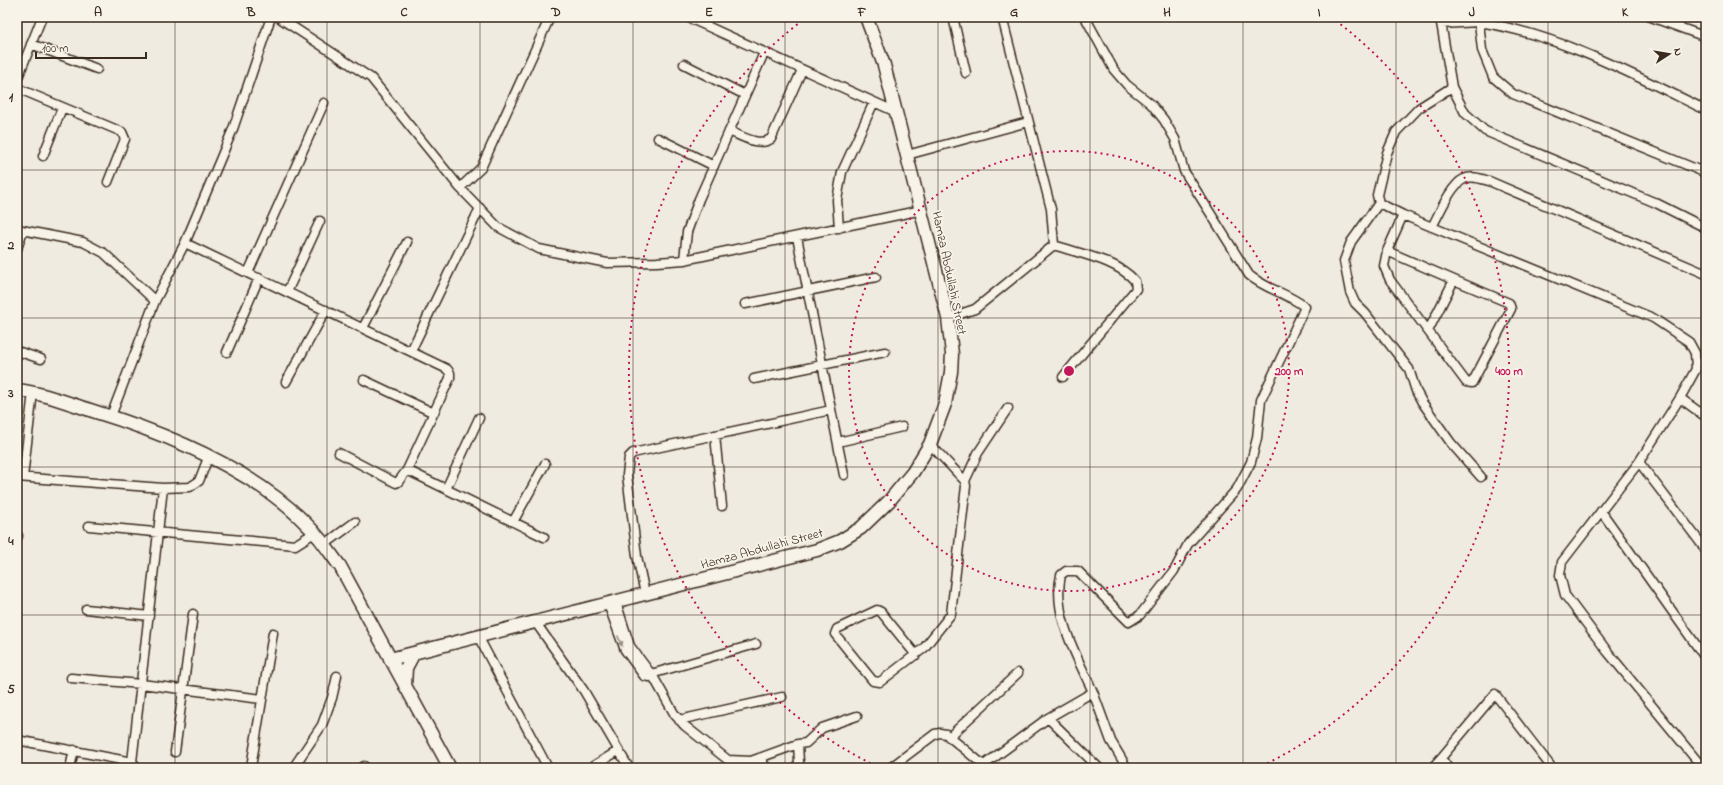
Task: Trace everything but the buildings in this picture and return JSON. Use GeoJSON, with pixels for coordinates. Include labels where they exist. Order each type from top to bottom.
{"type":"FeatureCollection","features":[{"type":"Feature","properties":{"kind":"street"},"geometry":{"type":"LineString","coordinates":[[17,80],[20,64],[31,44],[42,17]]}},
{"type":"Feature","properties":{"kind":"street"},"geometry":{"type":"LineString","coordinates":[[111,416],[155,301],[185,243],[233,129],[271,17]]}},
{"type":"Feature","properties":{"kind":"street"},"geometry":{"type":"LineString","coordinates":[[278,17],[371,78],[460,188],[498,227],[539,249],[607,263],[684,260],[922,210]]}},
{"type":"Feature","properties":{"kind":"street"},"geometry":{"type":"LineString","coordinates":[[460,188],[480,168],[550,17]]}},
{"type":"Feature","properties":{"kind":"street"},"geometry":{"type":"LineString","coordinates":[[687,17],[896,112]]}},
{"type":"Feature","properties":{"kind":"street","name":"Hamza Abdullahi Street"},"geometry":{"type":"LineString","coordinates":[[390,659],[479,638],[817,550],[840,541],[861,528],[890,501],[913,472],[930,444],[945,404],[951,372],[952,354],[948,318],[922,210],[884,65],[866,17]]}},
{"type":"Feature","properties":{"kind":"street"},"geometry":{"type":"LineString","coordinates":[[953,17],[966,73]]}},
{"type":"Feature","properties":{"kind":"street"},"geometry":{"type":"LineString","coordinates":[[1002,17],[1051,209],[1054,245]]}},
{"type":"Feature","properties":{"kind":"street"},"geometry":{"type":"LineString","coordinates":[[1085,17],[1114,70],[1127,85],[1152,104],[1164,120],[1176,139],[1184,171],[1249,274],[1255,280],[1296,299],[1305,307],[1260,400],[1257,438],[1252,456],[1237,489],[1188,544],[1174,571],[1140,615],[1129,622],[1078,571],[1066,571],[1061,575],[1058,588],[1064,626],[1093,692],[1111,741],[1127,768]]}},
{"type":"Feature","properties":{"kind":"street"},"geometry":{"type":"LineString","coordinates":[[1651,17],[1706,36]]}},
{"type":"Feature","properties":{"kind":"street"},"geometry":{"type":"LineString","coordinates":[[1706,110],[1630,73],[1544,38],[1512,27],[1483,21],[1440,20],[1452,87],[1465,113],[1485,131],[1656,203],[1706,228]]}},
{"type":"Feature","properties":{"kind":"street"},"geometry":{"type":"LineString","coordinates":[[1483,21],[1482,50],[1493,77],[1513,94],[1706,173]]}},
{"type":"Feature","properties":{"kind":"street"},"geometry":{"type":"LineString","coordinates":[[31,44],[97,69]]}},
{"type":"Feature","properties":{"kind":"street"},"geometry":{"type":"LineString","coordinates":[[684,260],[687,232],[729,131],[764,53]]}},
{"type":"Feature","properties":{"kind":"street"},"geometry":{"type":"LineString","coordinates":[[684,64],[745,95]]}},
{"type":"Feature","properties":{"kind":"street"},"geometry":{"type":"LineString","coordinates":[[729,131],[760,143],[765,143],[771,139],[802,70]]}},
{"type":"Feature","properties":{"kind":"street"},"geometry":{"type":"LineString","coordinates":[[1452,87],[1419,108],[1396,132],[1387,153],[1377,195],[1379,203],[1403,215],[1653,318],[1689,342],[1695,353],[1696,369],[1680,398],[1639,462],[1562,562],[1560,575],[1565,594],[1607,651],[1703,768]]}},
{"type":"Feature","properties":{"kind":"street"},"geometry":{"type":"LineString","coordinates":[[17,88],[124,135],[125,139],[108,182]]}},
{"type":"Feature","properties":{"kind":"street"},"geometry":{"type":"LineString","coordinates":[[839,228],[837,200],[842,172],[874,102]]}},
{"type":"Feature","properties":{"kind":"street"},"geometry":{"type":"LineString","coordinates":[[248,273],[324,103]]}},
{"type":"Feature","properties":{"kind":"street"},"geometry":{"type":"LineString","coordinates":[[43,156],[62,108]]}},
{"type":"Feature","properties":{"kind":"street"},"geometry":{"type":"LineString","coordinates":[[907,155],[1028,122]]}},
{"type":"Feature","properties":{"kind":"street"},"geometry":{"type":"LineString","coordinates":[[658,138],[714,166]]}},
{"type":"Feature","properties":{"kind":"street"},"geometry":{"type":"LineString","coordinates":[[1432,227],[1456,186],[1464,179],[1476,177],[1489,180],[1706,274]]}},
{"type":"Feature","properties":{"kind":"street"},"geometry":{"type":"LineString","coordinates":[[1379,203],[1351,242],[1344,261],[1350,292],[1355,303],[1366,313],[1409,369],[1416,391],[1422,402],[1451,443],[1481,477]]}},
{"type":"Feature","properties":{"kind":"street"},"geometry":{"type":"LineString","coordinates":[[411,351],[480,208]]}},
{"type":"Feature","properties":{"kind":"street"},"geometry":{"type":"LineString","coordinates":[[1387,251],[1511,305],[1511,309],[1472,383],[1466,382],[1428,332],[1390,280],[1384,266],[1387,251],[1403,215]]}},
{"type":"Feature","properties":{"kind":"street"},"geometry":{"type":"LineString","coordinates":[[287,292],[320,220]]}},
{"type":"Feature","properties":{"kind":"street"},"geometry":{"type":"LineString","coordinates":[[17,249],[20,229],[83,242],[104,253],[155,301]]}},
{"type":"Feature","properties":{"kind":"street"},"geometry":{"type":"LineString","coordinates":[[797,237],[844,475]]}},
{"type":"Feature","properties":{"kind":"street"},"geometry":{"type":"LineString","coordinates":[[363,328],[407,242]]}},
{"type":"Feature","properties":{"kind":"street"},"geometry":{"type":"LineString","coordinates":[[185,243],[411,351],[447,369],[450,373],[450,378],[434,413],[407,470],[400,481],[396,483],[339,453]]}},
{"type":"Feature","properties":{"kind":"street"},"geometry":{"type":"LineString","coordinates":[[948,318],[975,309],[1054,245]]}},
{"type":"Feature","properties":{"kind":"street"},"geometry":{"type":"LineString","coordinates":[[1054,245],[1109,264],[1131,276],[1136,281],[1136,289],[1063,377]]}},
{"type":"Feature","properties":{"kind":"street"},"geometry":{"type":"LineString","coordinates":[[745,304],[876,277]]}},
{"type":"Feature","properties":{"kind":"street"},"geometry":{"type":"LineString","coordinates":[[227,352],[258,278]]}},
{"type":"Feature","properties":{"kind":"street"},"geometry":{"type":"LineString","coordinates":[[1428,332],[1454,280]]}},
{"type":"Feature","properties":{"kind":"street"},"geometry":{"type":"LineString","coordinates":[[286,382],[326,310]]}},
{"type":"Feature","properties":{"kind":"street"},"geometry":{"type":"LineString","coordinates":[[17,351],[41,359]]}},
{"type":"Feature","properties":{"kind":"street"},"geometry":{"type":"LineString","coordinates":[[754,379],[885,352]]}},
{"type":"Feature","properties":{"kind":"street"},"geometry":{"type":"LineString","coordinates":[[364,380],[434,413]]}},
{"type":"Feature","properties":{"kind":"street"},"geometry":{"type":"LineString","coordinates":[[17,390],[33,392],[111,416],[182,443],[208,458],[234,470],[277,498],[314,533],[340,566],[450,768]]}},
{"type":"Feature","properties":{"kind":"street"},"geometry":{"type":"LineString","coordinates":[[33,392],[20,477],[163,488],[190,487],[199,481],[208,458]]}},
{"type":"Feature","properties":{"kind":"street"},"geometry":{"type":"LineString","coordinates":[[1680,398],[1706,417]]}},
{"type":"Feature","properties":{"kind":"street"},"geometry":{"type":"LineString","coordinates":[[916,655],[881,612],[877,610],[837,629],[835,634],[873,681],[880,682],[916,655],[939,632],[951,614],[966,486],[965,481],[978,453],[1008,408]]}},
{"type":"Feature","properties":{"kind":"street"},"geometry":{"type":"LineString","coordinates":[[645,594],[637,556],[626,475],[629,457],[633,453],[831,410]]}},
{"type":"Feature","properties":{"kind":"street"},"geometry":{"type":"LineString","coordinates":[[446,489],[479,418]]}},
{"type":"Feature","properties":{"kind":"street"},"geometry":{"type":"LineString","coordinates":[[838,442],[902,427]]}},
{"type":"Feature","properties":{"kind":"street"},"geometry":{"type":"LineString","coordinates":[[716,435],[722,506]]}},
{"type":"Feature","properties":{"kind":"street"},"geometry":{"type":"LineString","coordinates":[[930,444],[965,481]]}},
{"type":"Feature","properties":{"kind":"street"},"geometry":{"type":"LineString","coordinates":[[1639,462],[1706,550]]}},
{"type":"Feature","properties":{"kind":"street"},"geometry":{"type":"LineString","coordinates":[[513,522],[545,464]]}},
{"type":"Feature","properties":{"kind":"street"},"geometry":{"type":"LineString","coordinates":[[407,470],[544,537]]}},
{"type":"Feature","properties":{"kind":"street"},"geometry":{"type":"LineString","coordinates":[[17,740],[74,750],[135,765],[141,684],[163,488]]}},
{"type":"Feature","properties":{"kind":"street"},"geometry":{"type":"LineString","coordinates":[[1601,511],[1706,659]]}},
{"type":"Feature","properties":{"kind":"street"},"geometry":{"type":"LineString","coordinates":[[324,545],[354,522]]}},
{"type":"Feature","properties":{"kind":"street"},"geometry":{"type":"LineString","coordinates":[[89,526],[295,545],[314,533]]}},
{"type":"Feature","properties":{"kind":"street"},"geometry":{"type":"LineString","coordinates":[[612,603],[630,646],[679,720],[728,760],[743,762],[806,742],[822,728],[857,716]]}},
{"type":"Feature","properties":{"kind":"street"},"geometry":{"type":"LineString","coordinates":[[86,609],[149,616]]}},
{"type":"Feature","properties":{"kind":"street"},"geometry":{"type":"LineString","coordinates":[[175,752],[193,614]]}},
{"type":"Feature","properties":{"kind":"street"},"geometry":{"type":"LineString","coordinates":[[536,622],[584,691],[629,768]]}},
{"type":"Feature","properties":{"kind":"street"},"geometry":{"type":"LineString","coordinates":[[252,761],[273,633]]}},
{"type":"Feature","properties":{"kind":"street"},"geometry":{"type":"LineString","coordinates":[[479,638],[548,768]]}},
{"type":"Feature","properties":{"kind":"street"},"geometry":{"type":"LineString","coordinates":[[649,676],[756,644]]}},
{"type":"Feature","properties":{"kind":"street"},"geometry":{"type":"LineString","coordinates":[[405,686],[406,668],[414,653]]}},
{"type":"Feature","properties":{"kind":"street"},"geometry":{"type":"LineString","coordinates":[[949,737],[1018,673]]}},
{"type":"Feature","properties":{"kind":"street"},"geometry":{"type":"LineString","coordinates":[[293,768],[322,725],[332,698],[337,676]]}},
{"type":"Feature","properties":{"kind":"street"},"geometry":{"type":"LineString","coordinates":[[71,678],[141,684],[262,699]]}},
{"type":"Feature","properties":{"kind":"street"},"geometry":{"type":"LineString","coordinates":[[890,768],[935,734],[940,733],[949,737],[985,767],[1048,718],[1093,692]]}},
{"type":"Feature","properties":{"kind":"street"},"geometry":{"type":"LineString","coordinates":[[1432,768],[1495,694],[1552,768]]}},
{"type":"Feature","properties":{"kind":"street"},"geometry":{"type":"LineString","coordinates":[[679,720],[782,697]]}},
{"type":"Feature","properties":{"kind":"street"},"geometry":{"type":"LineString","coordinates":[[1048,718],[1099,768]]}},
{"type":"Feature","properties":{"kind":"street"},"geometry":{"type":"LineString","coordinates":[[796,768],[799,762],[798,744]]}},
{"type":"Feature","properties":{"kind":"street"},"geometry":{"type":"LineString","coordinates":[[70,768],[74,750]]}},
{"type":"Feature","properties":{"kind":"street"},"geometry":{"type":"LineString","coordinates":[[590,768],[618,751]]}},
{"type":"Feature","properties":{"kind":"street"},"geometry":{"type":"LineString","coordinates":[[759,758],[767,768]]}},
{"type":"Feature","properties":{"kind":"street"},"geometry":{"type":"LineString","coordinates":[[1441,758],[1448,768]]}}]}
